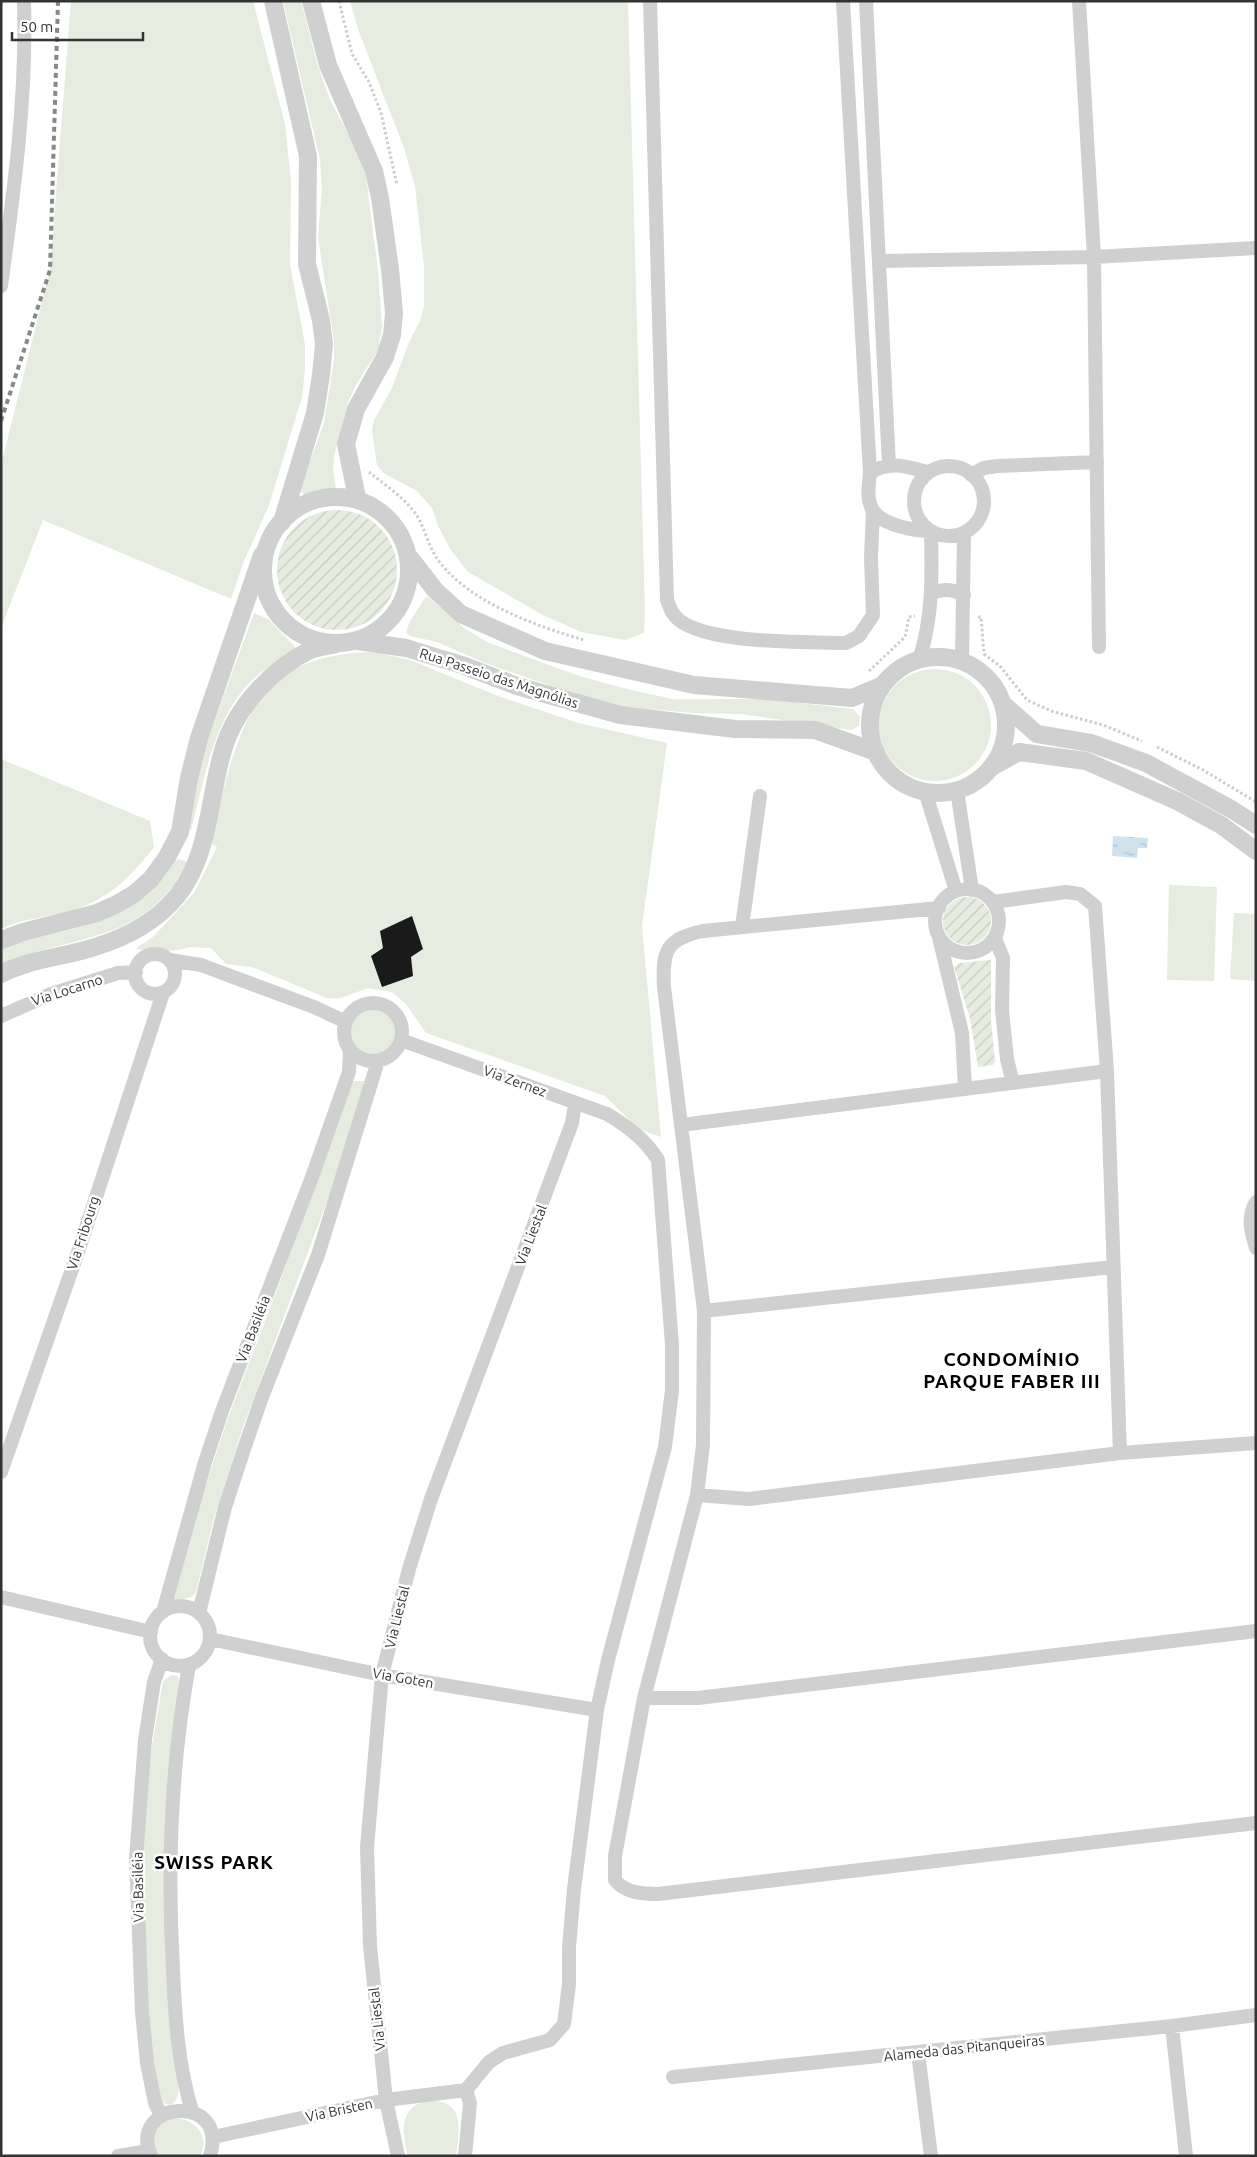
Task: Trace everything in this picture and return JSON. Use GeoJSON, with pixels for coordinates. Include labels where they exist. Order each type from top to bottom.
{"type":"FeatureCollection","features":[{"type":"Feature","properties":{"kind":"street"},"geometry":{"type":"LineString","coordinates":[[1,286],[23,101],[24,1]]}},
{"type":"Feature","properties":{"kind":"street"},"geometry":{"type":"LineString","coordinates":[[1,940],[23,932],[97,913],[134,894],[151,879],[167,857],[180,832],[189,778],[199,738],[262,555],[282,522],[314,413],[324,344],[321,320],[307,264],[308,156],[273,1]]}},
{"type":"Feature","properties":{"kind":"street"},"geometry":{"type":"LineString","coordinates":[[311,1],[328,66],[374,171],[380,198],[394,313],[392,335],[384,357],[356,409],[346,444],[357,498]]}},
{"type":"Feature","properties":{"kind":"street"},"geometry":{"type":"LineString","coordinates":[[650,1],[668,600],[672,613],[694,629],[749,640],[846,644],[859,636],[873,615],[872,510],[868,488],[870,473],[843,1]]}},
{"type":"Feature","properties":{"kind":"street"},"geometry":{"type":"LineString","coordinates":[[866,1],[889,465]]}},
{"type":"Feature","properties":{"kind":"street"},"geometry":{"type":"LineString","coordinates":[[1079,1],[1094,257],[1099,647]]}},
{"type":"Feature","properties":{"kind":"street"},"geometry":{"type":"LineString","coordinates":[[880,261],[1094,257],[1256,248]]}},
{"type":"Feature","properties":{"kind":"street"},"geometry":{"type":"LineString","coordinates":[[972,475],[984,468],[990,467],[1097,462]]}},
{"type":"Feature","properties":{"kind":"street"},"geometry":{"type":"LineString","coordinates":[[870,473],[889,465],[928,472],[950,466],[962,468],[972,475],[979,484],[983,494],[983,506],[977,522],[964,533],[953,536],[941,536],[922,524],[916,514],[914,502],[918,486],[928,472]]}},
{"type":"Feature","properties":{"kind":"street"},"geometry":{"type":"LineString","coordinates":[[282,522],[299,507],[313,501],[327,497],[357,498],[385,515],[395,527],[411,559],[435,590],[460,614],[545,651],[694,685],[852,698],[882,685]]}},
{"type":"Feature","properties":{"kind":"street"},"geometry":{"type":"LineString","coordinates":[[872,510],[879,516],[908,529],[931,531]]}},
{"type":"Feature","properties":{"kind":"street"},"geometry":{"type":"LineString","coordinates":[[919,660],[927,637],[931,594],[931,531]]}},
{"type":"Feature","properties":{"kind":"street"},"geometry":{"type":"LineString","coordinates":[[962,661],[964,533]]}},
{"type":"Feature","properties":{"kind":"street"},"geometry":{"type":"LineString","coordinates":[[262,555],[264,586],[277,614],[300,634],[314,640],[336,644]]}},
{"type":"Feature","properties":{"kind":"street"},"geometry":{"type":"LineString","coordinates":[[1,974],[32,962],[100,945],[135,930],[154,918],[170,904],[183,886],[204,842],[224,746],[241,713],[271,676],[311,650],[358,641],[374,634],[386,625],[404,599],[408,585],[411,559]]}},
{"type":"Feature","properties":{"kind":"street"},"geometry":{"type":"LineString","coordinates":[[931,594],[951,590],[964,595]]}},
{"type":"Feature","properties":{"kind":"street","name":"Rua Passeio das Magnólias"},"geometry":{"type":"LineString","coordinates":[[358,641],[406,648],[462,665],[517,686],[620,715],[735,729],[815,730],[876,752]]}},
{"type":"Feature","properties":{"kind":"street"},"geometry":{"type":"LineString","coordinates":[[992,767],[1003,748],[1006,726],[1003,704],[994,685],[980,670],[962,661],[944,657],[919,660],[904,665],[882,685],[874,701],[870,718],[871,735],[876,752],[884,766],[896,778],[910,786],[926,791],[957,790],[976,781],[992,767],[1019,752],[1086,761],[1177,801],[1222,825],[1256,851]]}},
{"type":"Feature","properties":{"kind":"street"},"geometry":{"type":"LineString","coordinates":[[1003,704],[1037,734],[1091,743],[1146,764],[1231,808],[1256,825]]}},
{"type":"Feature","properties":{"kind":"street"},"geometry":{"type":"LineString","coordinates":[[957,790],[972,890]]}},
{"type":"Feature","properties":{"kind":"street"},"geometry":{"type":"LineString","coordinates":[[926,791],[956,891]]}},
{"type":"Feature","properties":{"kind":"street"},"geometry":{"type":"LineString","coordinates":[[742,927],[760,796]]}},
{"type":"Feature","properties":{"kind":"street"},"geometry":{"type":"LineString","coordinates":[[180,832],[204,842]]}},
{"type":"Feature","properties":{"kind":"street"},"geometry":{"type":"LineString","coordinates":[[939,936],[945,944],[962,953],[980,951],[995,938],[999,920],[993,902],[981,891],[956,891],[945,897],[939,908],[936,927],[962,1032],[965,1089]]}},
{"type":"Feature","properties":{"kind":"street"},"geometry":{"type":"LineString","coordinates":[[993,902],[1066,892],[1080,894],[1096,906],[1107,1071],[1120,1454]]}},
{"type":"Feature","properties":{"kind":"street"},"geometry":{"type":"LineString","coordinates":[[939,908],[742,927],[690,934],[678,938],[665,954],[664,987],[704,1311],[703,1445],[697,1495],[644,1698],[614,1863],[615,1880],[625,1888],[641,1893],[688,1890],[1256,1823]]}},
{"type":"Feature","properties":{"kind":"street"},"geometry":{"type":"LineString","coordinates":[[995,938],[1004,958],[1002,1010],[1006,1060],[1013,1083]]}},
{"type":"Feature","properties":{"kind":"street"},"geometry":{"type":"LineString","coordinates":[[170,960],[175,972],[173,985],[162,993],[149,993],[143,990],[136,979],[140,960],[146,956],[158,954],[170,960],[201,966],[314,1007],[346,1022]]}},
{"type":"Feature","properties":{"kind":"street","name":"Via Locarno"},"geometry":{"type":"LineString","coordinates":[[1,1016],[51,994],[118,974],[136,972]]}},
{"type":"Feature","properties":{"kind":"street","name":"Via Fribourg"},"geometry":{"type":"LineString","coordinates":[[1,1472],[78,1252],[162,993]]}},
{"type":"Feature","properties":{"kind":"street"},"geometry":{"type":"LineString","coordinates":[[370,1003],[386,1006],[398,1017],[402,1024],[402,1040],[393,1054],[378,1061],[363,1059],[350,1050],[344,1036],[346,1022],[350,1014],[362,1005],[370,1003]]}},
{"type":"Feature","properties":{"kind":"street","name":"Via Zernez"},"geometry":{"type":"LineString","coordinates":[[402,1040],[607,1114],[626,1126],[652,1149],[658,1160],[667,1268],[672,1390],[665,1447],[608,1660],[597,1710],[574,1889],[569,1947],[569,1984],[564,2024],[550,2040],[504,2053],[490,2062],[466,2090]]}},
{"type":"Feature","properties":{"kind":"street","name":"Via Basiléia"},"geometry":{"type":"LineString","coordinates":[[163,1612],[208,1453],[222,1411],[312,1177],[349,1072],[350,1050]]}},
{"type":"Feature","properties":{"kind":"street"},"geometry":{"type":"LineString","coordinates":[[199,1613],[225,1507],[262,1397],[318,1255],[378,1061]]}},
{"type":"Feature","properties":{"kind":"street"},"geometry":{"type":"LineString","coordinates":[[681,1125],[1107,1071]]}},
{"type":"Feature","properties":{"kind":"street","name":"Via Liestal"},"geometry":{"type":"LineString","coordinates":[[398,2156],[386,2100],[370,1946],[367,1847],[382,1674],[409,1569],[431,1499],[572,1123],[575,1104]]}},
{"type":"Feature","properties":{"kind":"street"},"geometry":{"type":"LineString","coordinates":[[1256,1202],[1249,1225],[1256,1248]]}},
{"type":"Feature","properties":{"kind":"street"},"geometry":{"type":"LineString","coordinates":[[704,1311],[1113,1267]]}},
{"type":"Feature","properties":{"kind":"street"},"geometry":{"type":"LineString","coordinates":[[697,1495],[749,1499],[1120,1454],[1256,1443]]}},
{"type":"Feature","properties":{"kind":"street"},"geometry":{"type":"LineString","coordinates":[[1,1597],[151,1632]]}},
{"type":"Feature","properties":{"kind":"street"},"geometry":{"type":"LineString","coordinates":[[173,1607],[190,1608],[199,1613],[208,1626],[210,1639],[207,1650],[202,1657],[189,1665],[180,1666],[170,1664],[162,1659],[152,1647],[151,1632],[153,1624],[163,1612],[173,1607]]}},
{"type":"Feature","properties":{"kind":"street"},"geometry":{"type":"LineString","coordinates":[[644,1698],[698,1698],[1256,1631]]}},
{"type":"Feature","properties":{"kind":"street","name":"Via Goten"},"geometry":{"type":"LineString","coordinates":[[210,1639],[382,1674],[597,1710]]}},
{"type":"Feature","properties":{"kind":"street","name":"Via Basiléia"},"geometry":{"type":"LineString","coordinates":[[161,2115],[155,2104],[147,2063],[142,2012],[136,1859],[145,1740],[154,1682],[162,1659]]}},
{"type":"Feature","properties":{"kind":"street"},"geometry":{"type":"LineString","coordinates":[[189,1665],[176,1772],[169,1876],[175,2014],[184,2086],[192,2111]]}},
{"type":"Feature","properties":{"kind":"street","name":"Alameda das Pitanqueiras"},"geometry":{"type":"LineString","coordinates":[[673,2077],[1172,2026],[1256,2014]]}},
{"type":"Feature","properties":{"kind":"street"},"geometry":{"type":"LineString","coordinates":[[1172,2026],[1186,2156]]}},
{"type":"Feature","properties":{"kind":"street"},"geometry":{"type":"LineString","coordinates":[[918,2053],[931,2156]]}},
{"type":"Feature","properties":{"kind":"street"},"geometry":{"type":"LineString","coordinates":[[465,2156],[470,2103],[466,2090]]}},
{"type":"Feature","properties":{"kind":"street","name":"Via Bristen"},"geometry":{"type":"LineString","coordinates":[[213,2137],[386,2100],[466,2090]]}},
{"type":"Feature","properties":{"kind":"street"},"geometry":{"type":"LineString","coordinates":[[118,2156],[150,2153],[147,2141],[149,2131],[154,2122],[161,2115],[171,2110],[182,2109],[192,2111],[202,2117],[209,2126],[213,2137],[213,2147],[210,2156]]}},
{"type":"Feature","properties":{"kind":"shaded area"},"geometry":{"type":"Polygon","coordinates":[[[71,1],[253,1],[285,124],[291,181],[290,264],[305,345],[302,397],[269,505],[244,561],[231,599],[43,520],[1,628],[1,465],[50,270],[71,1]]]}},
{"type":"Feature","properties":{"kind":"shaded area"},"geometry":{"type":"Polygon","coordinates":[[[283,1],[301,1],[317,63],[330,100],[354,145],[366,176],[378,271],[382,327],[378,350],[356,385],[348,402],[334,456],[333,470],[336,489],[306,497],[301,491],[302,483],[324,423],[334,360],[334,341],[318,237],[322,189],[320,160],[283,1]]]}},
{"type":"Feature","properties":{"kind":"shaded area"},"geometry":{"type":"Polygon","coordinates":[[[350,1],[628,1],[645,613],[644,633],[625,640],[581,632],[543,615],[468,572],[451,550],[439,528],[432,508],[417,491],[385,474],[377,466],[372,430],[374,420],[392,388],[409,342],[420,321],[424,306],[424,266],[415,186],[404,148],[359,32],[350,1]]]}},
{"type":"Feature","properties":{"kind":"shaded area"},"geometry":{"type":"Polygon","coordinates":[[[337,510],[349,511],[360,515],[370,520],[379,528],[387,537],[392,547],[396,558],[396,582],[392,593],[387,603],[379,612],[370,620],[360,625],[349,629],[337,630],[325,629],[314,625],[304,620],[295,612],[287,603],[282,593],[278,582],[277,570],[278,558],[282,547],[287,537],[295,528],[304,520],[314,515],[325,511],[337,510]]]}},
{"type":"Feature","properties":{"kind":"shaded area"},"geometry":{"type":"Polygon","coordinates":[[[428,597],[464,628],[489,643],[579,676],[673,699],[764,699],[853,709],[860,717],[859,726],[852,730],[742,714],[694,713],[624,707],[560,689],[485,663],[437,642],[410,636],[406,632],[410,621],[425,598],[428,597]]]}},
{"type":"Feature","properties":{"kind":"shaded area"},"geometry":{"type":"Polygon","coordinates":[[[254,613],[268,619],[295,647],[293,652],[270,666],[249,683],[235,701],[224,720],[208,764],[191,830],[185,828],[201,758],[254,613]]]}},
{"type":"Feature","properties":{"kind":"shaded area"},"geometry":{"type":"Polygon","coordinates":[[[374,652],[410,660],[498,696],[578,723],[667,743],[642,926],[661,1137],[639,1129],[605,1096],[426,1033],[406,1004],[392,992],[368,988],[341,998],[329,999],[252,967],[226,964],[211,948],[190,947],[161,951],[135,949],[153,937],[194,893],[217,847],[210,843],[229,770],[240,737],[253,709],[272,686],[297,668],[330,657],[374,652]]]}},
{"type":"Feature","properties":{"kind":"shaded area"},"geometry":{"type":"Polygon","coordinates":[[[935,669],[957,673],[975,685],[987,703],[991,725],[987,747],[975,765],[957,777],[935,781],[913,777],[895,765],[883,747],[879,725],[883,703],[895,685],[913,673],[935,669]]]}},
{"type":"Feature","properties":{"kind":"shaded area"},"geometry":{"type":"Polygon","coordinates":[[[1,759],[150,821],[154,847],[123,881],[87,905],[57,914],[22,921],[1,929],[1,759]]]}},
{"type":"Feature","properties":{"kind":"shaded area"},"geometry":{"type":"Polygon","coordinates":[[[178,859],[187,863],[170,890],[150,909],[129,923],[105,933],[28,955],[1,965],[1,949],[99,921],[129,906],[154,886],[178,859]]]}},
{"type":"Feature","properties":{"kind":"shaded area"},"geometry":{"type":"Polygon","coordinates":[[[1169,885],[1217,887],[1214,981],[1167,980],[1169,885]]]}},
{"type":"Feature","properties":{"kind":"shaded area"},"geometry":{"type":"Polygon","coordinates":[[[967,897],[976,899],[984,904],[989,912],[991,921],[989,930],[984,938],[976,943],[967,945],[958,943],[950,938],[945,930],[943,921],[945,912],[950,904],[958,899],[967,897]]]}},
{"type":"Feature","properties":{"kind":"shaded area"},"geometry":{"type":"Polygon","coordinates":[[[1234,913],[1256,914],[1256,981],[1230,979],[1234,913]]]}},
{"type":"Feature","properties":{"kind":"shaded area"},"geometry":{"type":"Polygon","coordinates":[[[991,960],[991,1021],[995,1061],[993,1065],[978,1067],[970,1018],[954,967],[959,963],[991,960]]]}},
{"type":"Feature","properties":{"kind":"shaded area"},"geometry":{"type":"Polygon","coordinates":[[[367,1007],[377,1007],[389,1014],[396,1026],[396,1036],[389,1048],[377,1055],[367,1055],[359,1051],[352,1044],[348,1036],[348,1026],[352,1018],[359,1011],[367,1007]]]}},
{"type":"Feature","properties":{"kind":"shaded area"},"geometry":{"type":"Polygon","coordinates":[[[366,1081],[369,1088],[243,1427],[213,1521],[196,1592],[193,1596],[174,1602],[202,1496],[228,1418],[276,1293],[351,1083],[366,1081]]]}},
{"type":"Feature","properties":{"kind":"shaded area"},"geometry":{"type":"Polygon","coordinates":[[[171,1675],[177,1676],[179,1679],[168,1775],[165,1832],[174,2062],[178,2080],[178,2093],[174,2102],[169,2105],[162,2102],[158,2089],[144,2004],[140,1864],[152,1746],[163,1681],[171,1675]]]}},
{"type":"Feature","properties":{"kind":"shaded area"},"geometry":{"type":"Polygon","coordinates":[[[429,2100],[441,2102],[455,2111],[459,2127],[456,2156],[408,2156],[404,2138],[407,2114],[419,2103],[429,2100]]]}},
{"type":"Feature","properties":{"kind":"shaded area"},"geometry":{"type":"Polygon","coordinates":[[[174,2118],[188,2121],[199,2130],[203,2141],[200,2156],[155,2156],[153,2143],[158,2128],[174,2118]]]}},
{"type":"Feature","properties":{"kind":"water"},"geometry":{"type":"Polygon","coordinates":[[[1113,836],[1148,838],[1147,848],[1138,848],[1137,858],[1112,856],[1113,836]]]}},
{"type":"Feature","properties":{"kind":"building"},"geometry":{"type":"Polygon","coordinates":[[[412,916],[423,949],[411,957],[413,976],[382,987],[371,956],[383,948],[380,931],[412,916]]]}},
{"type":"Feature","properties":{"kind":"railway"},"geometry":{"type":"LineString","coordinates":[[1,421],[50,270],[58,1]]}},
{"type":"Feature","properties":{"kind":"district","name":"CONDOMÍNIO PARQUE FABER III"},"geometry":{"type":"Point","coordinates":[1012,1370]}},
{"type":"Feature","properties":{"kind":"district","name":"SWISS PARK"},"geometry":{"type":"Point","coordinates":[214,1862]}}]}
